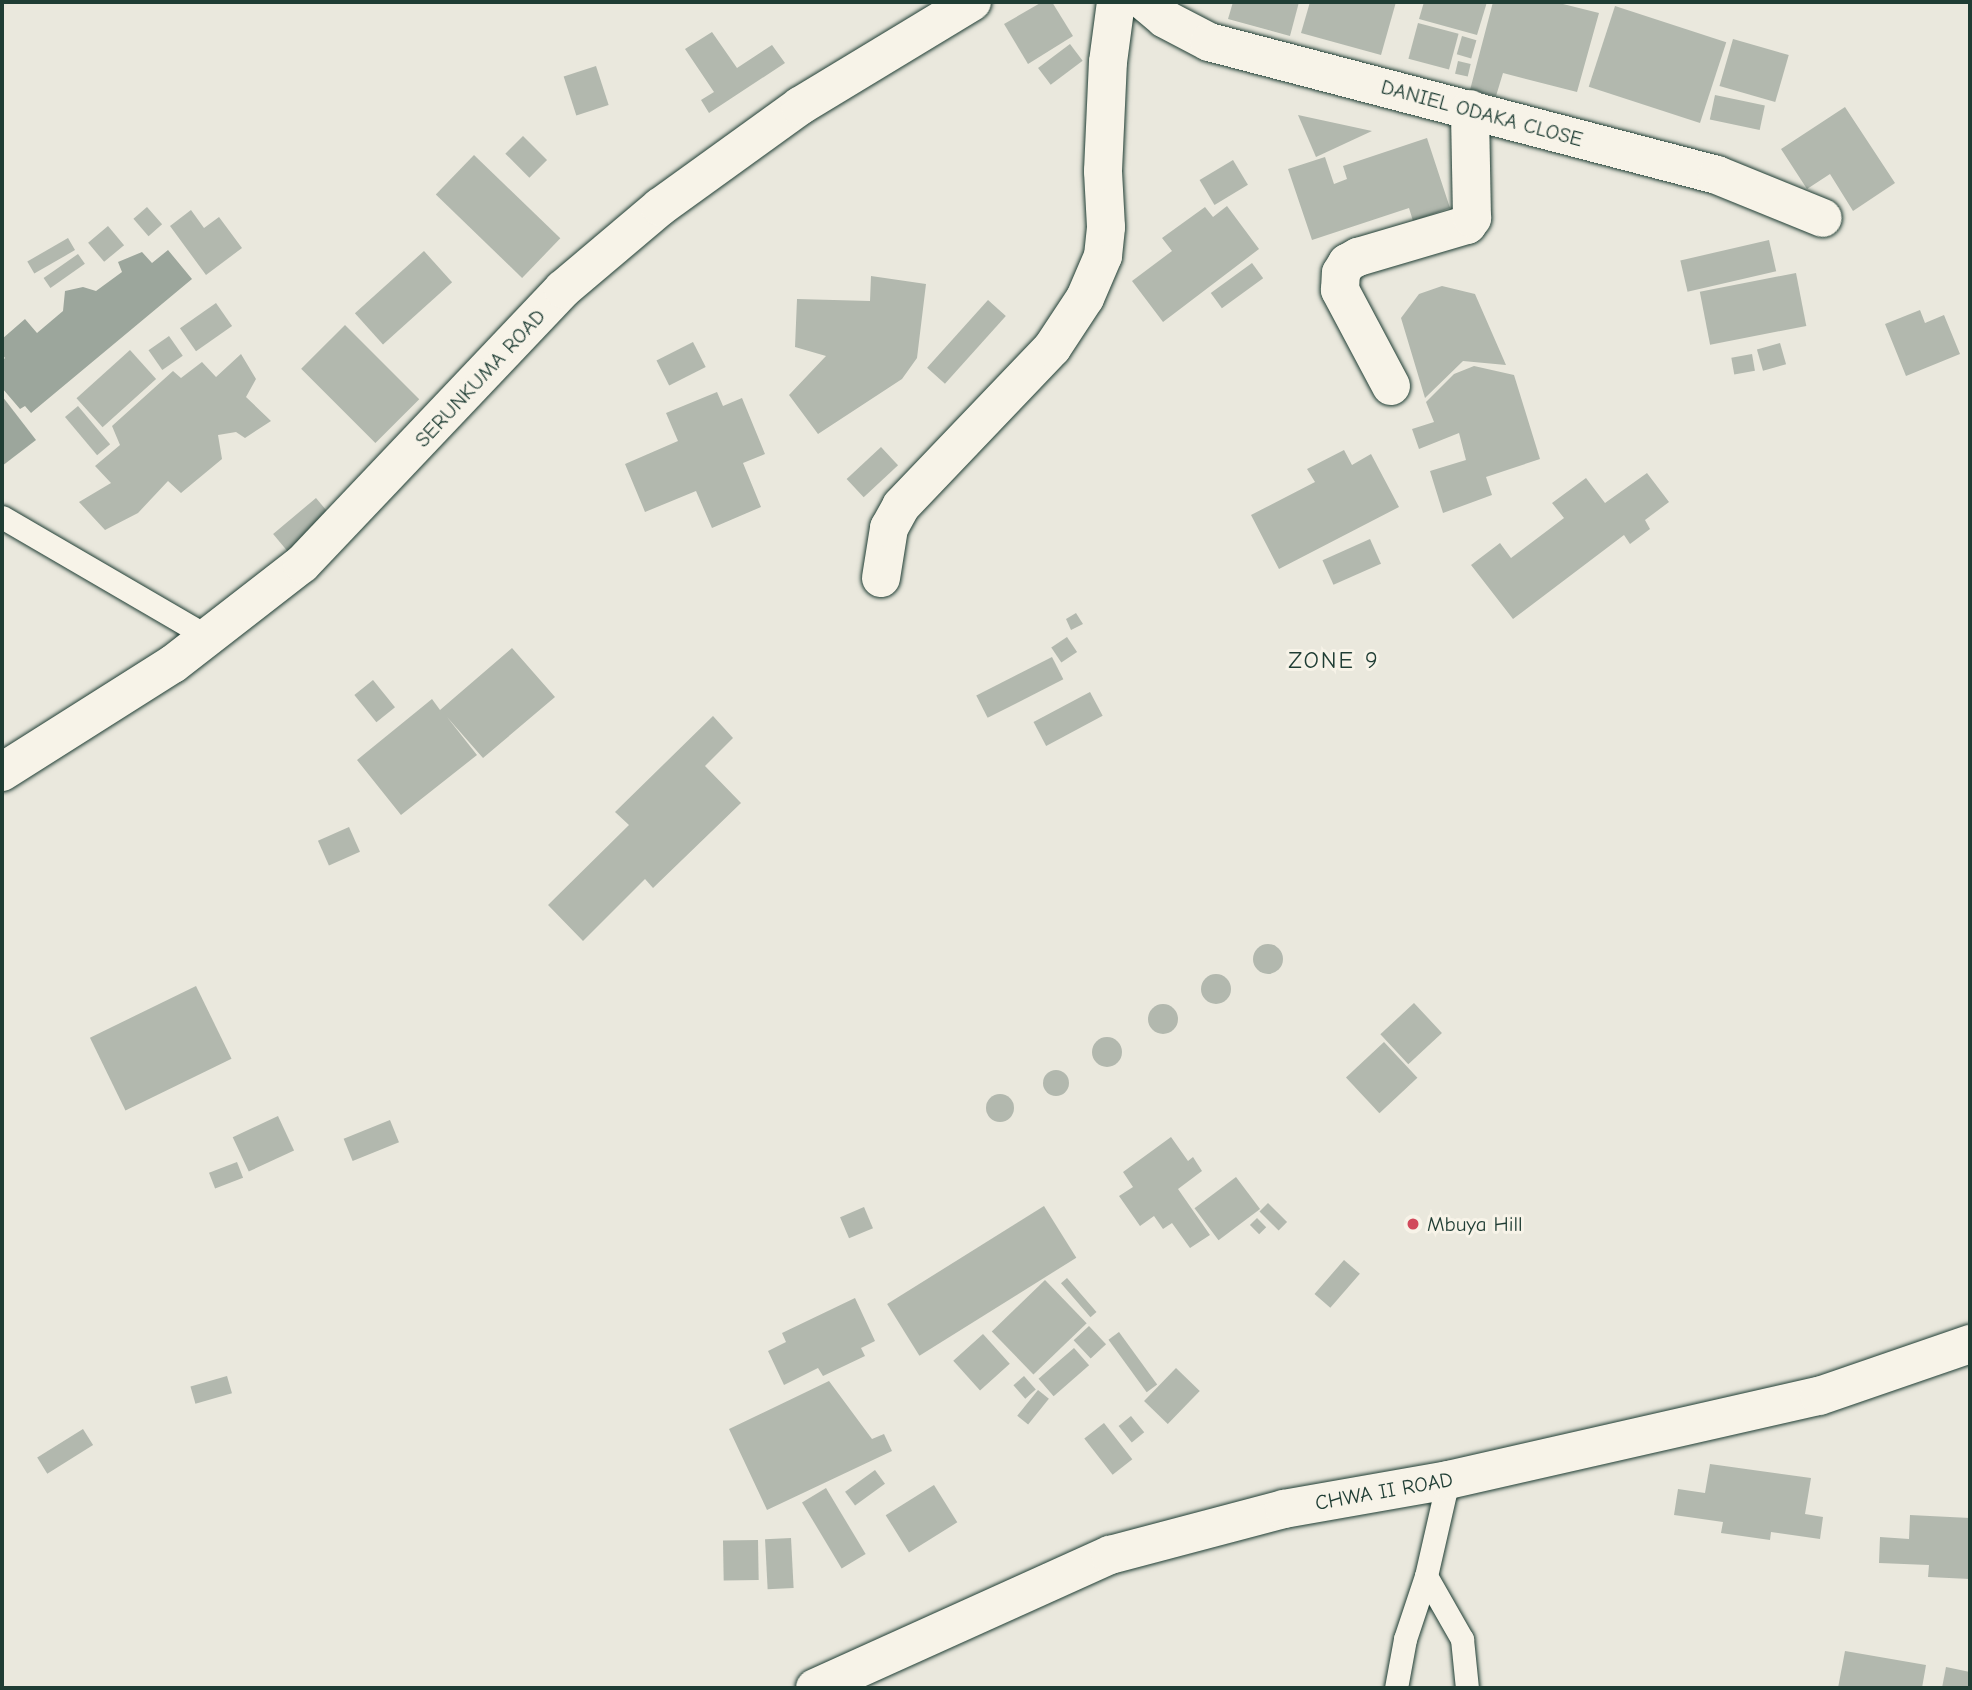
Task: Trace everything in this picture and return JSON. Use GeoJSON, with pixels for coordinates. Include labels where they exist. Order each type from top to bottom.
{"type":"FeatureCollection","features":[{"type":"Feature","properties":{"kind":"street","name":"SERUNKUMA ROAD"},"geometry":{"type":"LineString","coordinates":[[2,772],[173,664],[302,564],[563,289],[641,224],[800,106],[972,2]]}},
{"type":"Feature","properties":{"kind":"street"},"geometry":{"type":"LineString","coordinates":[[881,578],[889,528],[901,506],[1052,348],[1085,298],[1103,256],[1106,227],[1103,171],[1108,62],[1116,2]]}},
{"type":"Feature","properties":{"kind":"street","name":"DANIEL ODAKA CLOSE"},"geometry":{"type":"LineString","coordinates":[[1145,2],[1165,19],[1209,42],[1717,175],[1823,218]]}},
{"type":"Feature","properties":{"kind":"street"},"geometry":{"type":"LineString","coordinates":[[1391,386],[1340,290],[1341,273],[1347,263],[1358,257],[1467,225],[1472,218],[1470,109]]}},
{"type":"Feature","properties":{"kind":"street","name":"CHWA II ROAD"},"geometry":{"type":"LineString","coordinates":[[814,1688],[1110,1555],[1284,1509],[1448,1480],[1819,1396],[1970,1344]]}},
{"type":"Feature","properties":{"kind":"lane"},"geometry":{"type":"LineString","coordinates":[[2,517],[208,637]]}},
{"type":"Feature","properties":{"kind":"lane"},"geometry":{"type":"LineString","coordinates":[[1396,1688],[1405,1639],[1426,1576],[1448,1480]]}},
{"type":"Feature","properties":{"kind":"lane"},"geometry":{"type":"LineString","coordinates":[[1426,1576],[1462,1639],[1467,1688]]}},
{"type":"Feature","properties":{"kind":"shaded area"},"geometry":{"type":"Polygon","coordinates":[[[168,250],[192,279],[31,413],[25,406],[20,409],[2,388],[2,361],[5,358],[2,354],[2,339],[25,319],[37,333],[63,311],[65,291],[83,287],[96,291],[122,272],[118,262],[142,252],[152,263],[168,250]]]}},
{"type":"Feature","properties":{"kind":"shaded area"},"geometry":{"type":"Polygon","coordinates":[[[2,396],[36,440],[2,466],[2,396]]]}},
{"type":"Feature","properties":{"kind":"building"},"geometry":{"type":"Polygon","coordinates":[[[1042,2],[1052,2],[1073,36],[1028,64],[1004,24],[1042,2]]]}},
{"type":"Feature","properties":{"kind":"building"},"geometry":{"type":"Polygon","coordinates":[[[1233,2],[1299,2],[1290,36],[1228,19],[1233,2]]]}},
{"type":"Feature","properties":{"kind":"building"},"geometry":{"type":"Polygon","coordinates":[[[1310,2],[1396,2],[1381,55],[1301,33],[1310,2]]]}},
{"type":"Feature","properties":{"kind":"building"},"geometry":{"type":"Polygon","coordinates":[[[1424,2],[1487,2],[1477,35],[1419,19],[1424,2]]]}},
{"type":"Feature","properties":{"kind":"building"},"geometry":{"type":"Polygon","coordinates":[[[1493,2],[1555,2],[1599,13],[1577,92],[1503,73],[1496,96],[1470,90],[1493,2]]]}},
{"type":"Feature","properties":{"kind":"building"},"geometry":{"type":"Polygon","coordinates":[[[1615,6],[1726,42],[1700,123],[1589,87],[1615,6]]]}},
{"type":"Feature","properties":{"kind":"building"},"geometry":{"type":"Polygon","coordinates":[[[1418,23],[1459,34],[1449,70],[1408,59],[1418,23]]]}},
{"type":"Feature","properties":{"kind":"building"},"geometry":{"type":"Polygon","coordinates":[[[712,32],[737,68],[772,45],[785,63],[709,113],[701,100],[714,92],[685,49],[712,32]]]}},
{"type":"Feature","properties":{"kind":"building"},"geometry":{"type":"Polygon","coordinates":[[[1462,36],[1476,40],[1471,58],[1457,54],[1462,36]]]}},
{"type":"Feature","properties":{"kind":"building"},"geometry":{"type":"Polygon","coordinates":[[[1733,39],[1789,55],[1775,102],[1719,86],[1733,39]]]}},
{"type":"Feature","properties":{"kind":"building"},"geometry":{"type":"Polygon","coordinates":[[[1070,44],[1083,61],[1051,85],[1038,68],[1070,44]]]}},
{"type":"Feature","properties":{"kind":"building"},"geometry":{"type":"Polygon","coordinates":[[[1458,61],[1471,64],[1468,77],[1455,74],[1458,61]]]}},
{"type":"Feature","properties":{"kind":"building"},"geometry":{"type":"Polygon","coordinates":[[[596,66],[609,105],[576,115],[564,77],[596,66]]]}},
{"type":"Feature","properties":{"kind":"building"},"geometry":{"type":"Polygon","coordinates":[[[1715,95],[1765,106],[1760,130],[1710,119],[1715,95]]]}},
{"type":"Feature","properties":{"kind":"building"},"geometry":{"type":"Polygon","coordinates":[[[1845,107],[1895,183],[1853,211],[1830,174],[1807,189],[1781,149],[1845,107]]]}},
{"type":"Feature","properties":{"kind":"building"},"geometry":{"type":"Polygon","coordinates":[[[1298,115],[1372,131],[1316,157],[1298,115]]]}},
{"type":"Feature","properties":{"kind":"building"},"geometry":{"type":"Polygon","coordinates":[[[523,136],[547,160],[529,178],[505,154],[523,136]]]}},
{"type":"Feature","properties":{"kind":"building"},"geometry":{"type":"Polygon","coordinates":[[[1427,138],[1450,208],[1413,221],[1409,208],[1312,240],[1288,169],[1325,157],[1334,184],[1347,179],[1343,166],[1427,138]]]}},
{"type":"Feature","properties":{"kind":"building"},"geometry":{"type":"Polygon","coordinates":[[[474,155],[560,238],[522,278],[436,195],[474,155]]]}},
{"type":"Feature","properties":{"kind":"building"},"geometry":{"type":"Polygon","coordinates":[[[1233,160],[1248,185],[1215,205],[1200,180],[1233,160]]]}},
{"type":"Feature","properties":{"kind":"building"},"geometry":{"type":"Polygon","coordinates":[[[1227,206],[1259,249],[1163,322],[1132,281],[1172,251],[1162,238],[1205,207],[1213,217],[1227,206]]]}},
{"type":"Feature","properties":{"kind":"building"},"geometry":{"type":"Polygon","coordinates":[[[147,207],[162,224],[149,236],[133,219],[147,207]]]}},
{"type":"Feature","properties":{"kind":"building"},"geometry":{"type":"Polygon","coordinates":[[[191,210],[204,228],[219,217],[242,248],[206,275],[170,226],[191,210]]]}},
{"type":"Feature","properties":{"kind":"building"},"geometry":{"type":"Polygon","coordinates":[[[108,226],[124,245],[104,262],[88,243],[108,226]]]}},
{"type":"Feature","properties":{"kind":"building"},"geometry":{"type":"Polygon","coordinates":[[[68,238],[75,250],[34,274],[27,262],[68,238]]]}},
{"type":"Feature","properties":{"kind":"building"},"geometry":{"type":"Polygon","coordinates":[[[1769,240],[1776,271],[1688,292],[1680,260],[1769,240]]]}},
{"type":"Feature","properties":{"kind":"building"},"geometry":{"type":"Polygon","coordinates":[[[424,251],[452,282],[383,344],[355,313],[424,251]]]}},
{"type":"Feature","properties":{"kind":"building"},"geometry":{"type":"Polygon","coordinates":[[[78,254],[85,264],[50,288],[44,278],[78,254]]]}},
{"type":"Feature","properties":{"kind":"building"},"geometry":{"type":"Polygon","coordinates":[[[1252,263],[1263,278],[1222,308],[1211,293],[1252,263]]]}},
{"type":"Feature","properties":{"kind":"building"},"geometry":{"type":"Polygon","coordinates":[[[1796,273],[1806,326],[1710,345],[1700,292],[1796,273]]]}},
{"type":"Feature","properties":{"kind":"building"},"geometry":{"type":"Polygon","coordinates":[[[871,276],[926,284],[917,358],[902,379],[818,434],[789,395],[826,356],[795,347],[797,299],[870,301],[871,276]]]}},
{"type":"Feature","properties":{"kind":"building"},"geometry":{"type":"Polygon","coordinates":[[[1442,286],[1475,294],[1506,365],[1463,361],[1425,398],[1401,318],[1419,294],[1442,286]]]}},
{"type":"Feature","properties":{"kind":"building"},"geometry":{"type":"Polygon","coordinates":[[[988,300],[1006,316],[945,384],[927,368],[988,300]]]}},
{"type":"Feature","properties":{"kind":"building"},"geometry":{"type":"Polygon","coordinates":[[[216,303],[232,326],[196,351],[180,328],[216,303]]]}},
{"type":"Feature","properties":{"kind":"building"},"geometry":{"type":"Polygon","coordinates":[[[1920,310],[1925,323],[1944,315],[1960,354],[1906,376],[1885,324],[1920,310]]]}},
{"type":"Feature","properties":{"kind":"building"},"geometry":{"type":"Polygon","coordinates":[[[345,325],[419,399],[375,443],[301,369],[345,325]]]}},
{"type":"Feature","properties":{"kind":"building"},"geometry":{"type":"Polygon","coordinates":[[[169,336],[183,356],[162,370],[149,350],[169,336]]]}},
{"type":"Feature","properties":{"kind":"building"},"geometry":{"type":"Polygon","coordinates":[[[693,342],[706,367],[669,386],[656,361],[693,342]]]}},
{"type":"Feature","properties":{"kind":"building"},"geometry":{"type":"Polygon","coordinates":[[[1780,343],[1786,364],[1763,371],[1757,350],[1780,343]]]}},
{"type":"Feature","properties":{"kind":"building"},"geometry":{"type":"Polygon","coordinates":[[[130,350],[156,379],[103,427],[76,398],[130,350]]]}},
{"type":"Feature","properties":{"kind":"building"},"geometry":{"type":"Polygon","coordinates":[[[241,354],[256,379],[246,397],[271,421],[245,438],[236,432],[218,435],[222,459],[181,493],[168,481],[138,513],[105,530],[79,502],[111,483],[95,466],[120,445],[112,426],[173,371],[181,378],[202,362],[216,377],[241,354]]]}},
{"type":"Feature","properties":{"kind":"building"},"geometry":{"type":"Polygon","coordinates":[[[1752,354],[1755,371],[1734,374],[1731,358],[1752,354]]]}},
{"type":"Feature","properties":{"kind":"building"},"geometry":{"type":"Polygon","coordinates":[[[1474,366],[1514,375],[1540,459],[1486,477],[1492,495],[1443,513],[1430,471],[1466,460],[1459,433],[1419,449],[1412,429],[1434,422],[1426,402],[1454,374],[1474,366]]]}},
{"type":"Feature","properties":{"kind":"building"},"geometry":{"type":"Polygon","coordinates":[[[717,392],[723,406],[742,398],[765,454],[743,463],[761,507],[712,528],[696,491],[645,512],[625,464],[678,441],[666,413],[717,392]]]}},
{"type":"Feature","properties":{"kind":"building"},"geometry":{"type":"Polygon","coordinates":[[[78,406],[110,444],[97,455],[65,417],[78,406]]]}},
{"type":"Feature","properties":{"kind":"building"},"geometry":{"type":"Polygon","coordinates":[[[881,447],[898,465],[864,497],[847,479],[881,447]]]}},
{"type":"Feature","properties":{"kind":"building"},"geometry":{"type":"Polygon","coordinates":[[[1344,450],[1352,465],[1371,454],[1399,507],[1279,569],[1251,515],[1315,482],[1307,469],[1344,450]]]}},
{"type":"Feature","properties":{"kind":"building"},"geometry":{"type":"Polygon","coordinates":[[[1647,473],[1669,502],[1645,520],[1650,529],[1630,544],[1624,535],[1513,619],[1471,565],[1500,543],[1511,558],[1564,518],[1552,503],[1586,478],[1605,503],[1647,473]]]}},
{"type":"Feature","properties":{"kind":"building"},"geometry":{"type":"Polygon","coordinates":[[[316,498],[333,518],[290,554],[273,534],[316,498]]]}},
{"type":"Feature","properties":{"kind":"building"},"geometry":{"type":"Polygon","coordinates":[[[1370,539],[1381,564],[1333,585],[1322,560],[1370,539]]]}},
{"type":"Feature","properties":{"kind":"building"},"geometry":{"type":"Polygon","coordinates":[[[1076,613],[1083,624],[1071,630],[1066,619],[1076,613]]]}},
{"type":"Feature","properties":{"kind":"building"},"geometry":{"type":"Polygon","coordinates":[[[1067,637],[1077,652],[1061,663],[1051,648],[1067,637]]]}},
{"type":"Feature","properties":{"kind":"building"},"geometry":{"type":"Polygon","coordinates":[[[512,648],[555,697],[483,758],[447,717],[477,755],[401,815],[357,760],[432,699],[440,710],[512,648]]]}},
{"type":"Feature","properties":{"kind":"building"},"geometry":{"type":"Polygon","coordinates":[[[1052,657],[1063,679],[988,718],[976,696],[1052,657]]]}},
{"type":"Feature","properties":{"kind":"building"},"geometry":{"type":"Polygon","coordinates":[[[373,680],[395,707],[376,722],[354,695],[373,680]]]}},
{"type":"Feature","properties":{"kind":"building"},"geometry":{"type":"Polygon","coordinates":[[[1090,692],[1103,716],[1046,746],[1033,722],[1090,692]]]}},
{"type":"Feature","properties":{"kind":"building"},"geometry":{"type":"Polygon","coordinates":[[[713,716],[733,738],[705,766],[741,803],[653,888],[645,879],[583,941],[548,905],[629,825],[615,812],[713,716]]]}},
{"type":"Feature","properties":{"kind":"building"},"geometry":{"type":"Polygon","coordinates":[[[349,827],[360,852],[329,865],[318,841],[349,827]]]}},
{"type":"Feature","properties":{"kind":"building"},"geometry":{"type":"Polygon","coordinates":[[[1268,944],[1274,945],[1282,953],[1282,965],[1274,973],[1268,974],[1262,973],[1254,965],[1253,959],[1254,953],[1262,945],[1268,944]]]}},
{"type":"Feature","properties":{"kind":"building"},"geometry":{"type":"Polygon","coordinates":[[[1216,974],[1222,975],[1230,983],[1230,995],[1222,1003],[1216,1004],[1210,1003],[1202,995],[1201,989],[1202,983],[1210,975],[1216,974]]]}},
{"type":"Feature","properties":{"kind":"building"},"geometry":{"type":"Polygon","coordinates":[[[196,986],[232,1059],[125,1111],[90,1038],[196,986]]]}},
{"type":"Feature","properties":{"kind":"building"},"geometry":{"type":"Polygon","coordinates":[[[1414,1003],[1442,1033],[1408,1064],[1380,1034],[1414,1003]]]}},
{"type":"Feature","properties":{"kind":"building"},"geometry":{"type":"Polygon","coordinates":[[[1163,1004],[1169,1005],[1177,1013],[1177,1025],[1169,1033],[1163,1034],[1157,1033],[1149,1025],[1148,1019],[1149,1013],[1157,1005],[1163,1004]]]}},
{"type":"Feature","properties":{"kind":"building"},"geometry":{"type":"Polygon","coordinates":[[[1107,1037],[1113,1038],[1121,1046],[1121,1058],[1113,1066],[1107,1067],[1101,1066],[1093,1058],[1092,1052],[1093,1046],[1101,1038],[1107,1037]]]}},
{"type":"Feature","properties":{"kind":"building"},"geometry":{"type":"Polygon","coordinates":[[[1384,1042],[1417,1078],[1379,1113],[1346,1077],[1384,1042]]]}},
{"type":"Feature","properties":{"kind":"building"},"geometry":{"type":"Polygon","coordinates":[[[1056,1070],[1065,1074],[1069,1083],[1065,1092],[1056,1096],[1047,1092],[1043,1083],[1047,1074],[1056,1070]]]}},
{"type":"Feature","properties":{"kind":"building"},"geometry":{"type":"Polygon","coordinates":[[[1000,1094],[1010,1098],[1014,1108],[1010,1118],[1000,1122],[990,1118],[986,1108],[990,1098],[1000,1094]]]}},
{"type":"Feature","properties":{"kind":"building"},"geometry":{"type":"Polygon","coordinates":[[[278,1116],[294,1150],[249,1172],[233,1137],[278,1116]]]}},
{"type":"Feature","properties":{"kind":"building"},"geometry":{"type":"Polygon","coordinates":[[[390,1120],[399,1142],[353,1161],[344,1139],[390,1120]]]}},
{"type":"Feature","properties":{"kind":"building"},"geometry":{"type":"Polygon","coordinates":[[[1171,1137],[1188,1161],[1193,1157],[1202,1171],[1178,1189],[1210,1235],[1190,1248],[1172,1223],[1163,1229],[1154,1216],[1140,1226],[1119,1196],[1133,1187],[1123,1172],[1171,1137]]]}},
{"type":"Feature","properties":{"kind":"building"},"geometry":{"type":"Polygon","coordinates":[[[237,1162],[243,1178],[215,1189],[209,1173],[237,1162]]]}},
{"type":"Feature","properties":{"kind":"building"},"geometry":{"type":"Polygon","coordinates":[[[1236,1177],[1260,1209],[1219,1240],[1194,1208],[1236,1177]]]}},
{"type":"Feature","properties":{"kind":"building"},"geometry":{"type":"Polygon","coordinates":[[[1268,1203],[1287,1222],[1279,1231],[1260,1211],[1268,1203]]]}},
{"type":"Feature","properties":{"kind":"building"},"geometry":{"type":"Polygon","coordinates":[[[1044,1206],[1076,1258],[919,1356],[887,1304],[1044,1206]]]}},
{"type":"Feature","properties":{"kind":"building"},"geometry":{"type":"Polygon","coordinates":[[[864,1207],[873,1228],[849,1238],[840,1217],[864,1207]]]}},
{"type":"Feature","properties":{"kind":"building"},"geometry":{"type":"Polygon","coordinates":[[[1257,1218],[1266,1227],[1259,1234],[1250,1225],[1257,1218]]]}},
{"type":"Feature","properties":{"kind":"building"},"geometry":{"type":"Polygon","coordinates":[[[1344,1260],[1360,1274],[1330,1308],[1314,1294],[1344,1260]]]}},
{"type":"Feature","properties":{"kind":"building"},"geometry":{"type":"Polygon","coordinates":[[[1067,1278],[1097,1312],[1090,1317],[1061,1283],[1067,1278]]]}},
{"type":"Feature","properties":{"kind":"building"},"geometry":{"type":"Polygon","coordinates":[[[1045,1280],[1087,1323],[1033,1375],[992,1331],[1045,1280]]]}},
{"type":"Feature","properties":{"kind":"building"},"geometry":{"type":"Polygon","coordinates":[[[855,1298],[875,1341],[861,1348],[865,1356],[823,1376],[818,1368],[784,1385],[768,1351],[786,1342],[782,1333],[855,1298]]]}},
{"type":"Feature","properties":{"kind":"building"},"geometry":{"type":"Polygon","coordinates":[[[1089,1326],[1106,1344],[1091,1359],[1074,1340],[1089,1326]]]}},
{"type":"Feature","properties":{"kind":"building"},"geometry":{"type":"Polygon","coordinates":[[[1119,1332],[1157,1385],[1147,1392],[1108,1340],[1119,1332]]]}},
{"type":"Feature","properties":{"kind":"building"},"geometry":{"type":"Polygon","coordinates":[[[983,1334],[1010,1364],[980,1390],[953,1361],[983,1334]]]}},
{"type":"Feature","properties":{"kind":"building"},"geometry":{"type":"Polygon","coordinates":[[[1074,1348],[1089,1365],[1054,1396],[1039,1379],[1074,1348]]]}},
{"type":"Feature","properties":{"kind":"building"},"geometry":{"type":"Polygon","coordinates":[[[1176,1368],[1200,1391],[1168,1424],[1144,1401],[1176,1368]]]}},
{"type":"Feature","properties":{"kind":"building"},"geometry":{"type":"Polygon","coordinates":[[[227,1376],[232,1393],[195,1404],[190,1386],[227,1376]]]}},
{"type":"Feature","properties":{"kind":"building"},"geometry":{"type":"Polygon","coordinates":[[[1024,1376],[1036,1390],[1025,1399],[1013,1385],[1024,1376]]]}},
{"type":"Feature","properties":{"kind":"building"},"geometry":{"type":"Polygon","coordinates":[[[829,1381],[872,1439],[884,1434],[892,1451],[767,1510],[729,1429],[829,1381]]]}},
{"type":"Feature","properties":{"kind":"building"},"geometry":{"type":"Polygon","coordinates":[[[1038,1390],[1049,1399],[1028,1424],[1017,1416],[1038,1390]]]}},
{"type":"Feature","properties":{"kind":"building"},"geometry":{"type":"Polygon","coordinates":[[[1131,1416],[1144,1432],[1132,1442],[1119,1426],[1131,1416]]]}},
{"type":"Feature","properties":{"kind":"building"},"geometry":{"type":"Polygon","coordinates":[[[1104,1423],[1132,1459],[1113,1475],[1084,1438],[1104,1423]]]}},
{"type":"Feature","properties":{"kind":"building"},"geometry":{"type":"Polygon","coordinates":[[[83,1429],[93,1445],[47,1474],[37,1458],[83,1429]]]}},
{"type":"Feature","properties":{"kind":"building"},"geometry":{"type":"Polygon","coordinates":[[[1710,1464],[1811,1478],[1805,1514],[1823,1517],[1820,1539],[1771,1532],[1770,1540],[1721,1533],[1723,1522],[1674,1515],[1678,1489],[1705,1493],[1710,1464]]]}},
{"type":"Feature","properties":{"kind":"building"},"geometry":{"type":"Polygon","coordinates":[[[875,1470],[885,1484],[855,1506],[845,1492],[875,1470]]]}},
{"type":"Feature","properties":{"kind":"building"},"geometry":{"type":"Polygon","coordinates":[[[934,1485],[957,1522],[909,1553],[886,1515],[934,1485]]]}},
{"type":"Feature","properties":{"kind":"building"},"geometry":{"type":"Polygon","coordinates":[[[826,1488],[866,1554],[842,1568],[802,1502],[826,1488]]]}},
{"type":"Feature","properties":{"kind":"building"},"geometry":{"type":"Polygon","coordinates":[[[1910,1515],[1970,1518],[1970,1579],[1928,1577],[1929,1565],[1879,1563],[1880,1537],[1909,1539],[1910,1515]]]}},
{"type":"Feature","properties":{"kind":"building"},"geometry":{"type":"Polygon","coordinates":[[[791,1538],[794,1588],[768,1589],[765,1539],[791,1538]]]}},
{"type":"Feature","properties":{"kind":"building"},"geometry":{"type":"Polygon","coordinates":[[[758,1540],[759,1580],[724,1581],[723,1541],[758,1540]]]}},
{"type":"Feature","properties":{"kind":"building"},"geometry":{"type":"Polygon","coordinates":[[[1845,1651],[1926,1665],[1922,1688],[1838,1688],[1845,1651]]]}},
{"type":"Feature","properties":{"kind":"building"},"geometry":{"type":"Polygon","coordinates":[[[1946,1667],[1970,1672],[1970,1688],[1942,1688],[1946,1667]]]}},
{"type":"Feature","properties":{"kind":"place","name":"Mbuya Hill"},"geometry":{"type":"Point","coordinates":[1413,1224]}},
{"type":"Feature","properties":{"kind":"district","name":"ZONE 9"},"geometry":{"type":"Point","coordinates":[1334,661]}}]}
